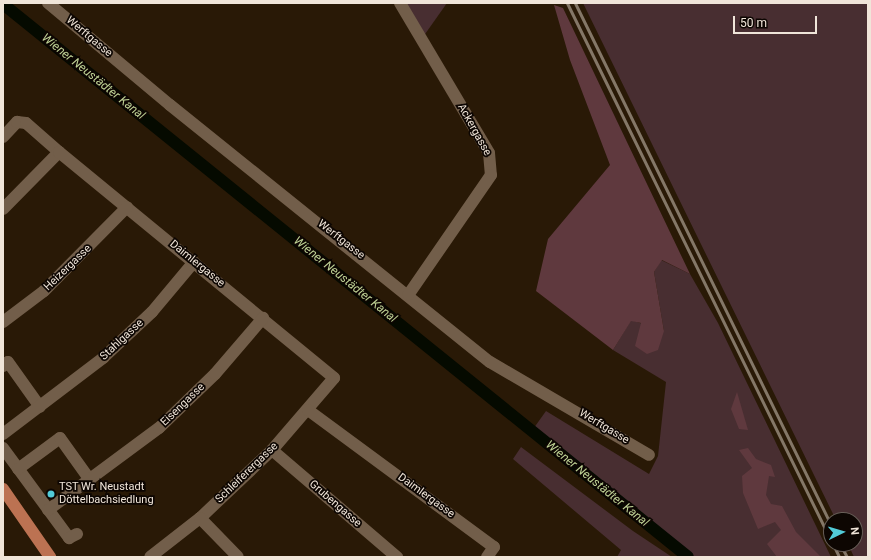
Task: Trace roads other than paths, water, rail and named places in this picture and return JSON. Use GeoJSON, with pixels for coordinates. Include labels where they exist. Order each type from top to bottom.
{"type":"FeatureCollection","features":[{"type":"Feature","properties":{"kind":"main road"},"geometry":{"type":"LineString","coordinates":[[3,489],[50,557]]}},
{"type":"Feature","properties":{"kind":"street","name":"Werftgasse"},"geometry":{"type":"LineString","coordinates":[[48,3],[170,105],[409,294],[490,362],[649,455]]}},
{"type":"Feature","properties":{"kind":"street","name":"Ackergasse"},"geometry":{"type":"LineString","coordinates":[[400,3],[489,153],[491,175],[409,294]]}},
{"type":"Feature","properties":{"kind":"street","name":"Daimlergasse"},"geometry":{"type":"LineString","coordinates":[[3,137],[17,122],[26,123],[59,152],[263,318],[334,378]]}},
{"type":"Feature","properties":{"kind":"street"},"geometry":{"type":"LineString","coordinates":[[3,209],[59,152]]}},
{"type":"Feature","properties":{"kind":"street","name":"Heizergasse"},"geometry":{"type":"LineString","coordinates":[[3,322],[44,291],[127,207]]}},
{"type":"Feature","properties":{"kind":"street","name":"Stahlgasse"},"geometry":{"type":"LineString","coordinates":[[3,434],[103,358],[152,312],[194,262]]}},
{"type":"Feature","properties":{"kind":"street","name":"Eisengasse"},"geometry":{"type":"LineString","coordinates":[[48,510],[159,428],[215,374],[263,318]]}},
{"type":"Feature","properties":{"kind":"street"},"geometry":{"type":"LineString","coordinates":[[3,366],[8,362],[40,407]]}},
{"type":"Feature","properties":{"kind":"street","name":"Schleiferergasse"},"geometry":{"type":"LineString","coordinates":[[150,557],[200,518],[272,450],[334,378]]}},
{"type":"Feature","properties":{"kind":"street","name":"Daimlergasse"},"geometry":{"type":"LineString","coordinates":[[308,410],[491,552]]}},
{"type":"Feature","properties":{"kind":"street"},"geometry":{"type":"LineString","coordinates":[[18,469],[60,438],[90,480]]}},
{"type":"Feature","properties":{"kind":"street"},"geometry":{"type":"LineString","coordinates":[[3,448],[68,538],[77,534]]}},
{"type":"Feature","properties":{"kind":"street","name":"Grubengasse"},"geometry":{"type":"LineString","coordinates":[[272,450],[397,557]]}},
{"type":"Feature","properties":{"kind":"street"},"geometry":{"type":"LineString","coordinates":[[200,518],[238,557]]}},
{"type":"Feature","properties":{"kind":"waterway","name":"Wiener Neustädter Kanal"},"geometry":{"type":"LineString","coordinates":[[3,4],[688,557]]}},
{"type":"Feature","properties":{"kind":"railway"},"geometry":{"type":"LineString","coordinates":[[567,3],[823,525]]}},
{"type":"Feature","properties":{"kind":"railway"},"geometry":{"type":"LineString","coordinates":[[575,3],[825,512]]}},
{"type":"Feature","properties":{"kind":"railway"},"geometry":{"type":"LineString","coordinates":[[837,552],[839,557]]}},
{"type":"Feature","properties":{"kind":"railway"},"geometry":{"type":"LineString","coordinates":[[844,552],[847,557]]}},
{"type":"Feature","properties":{"kind":"place","name":"TST Wr. Neustadt Döttelbachsiedlung"},"geometry":{"type":"Point","coordinates":[51,494]}}]}
